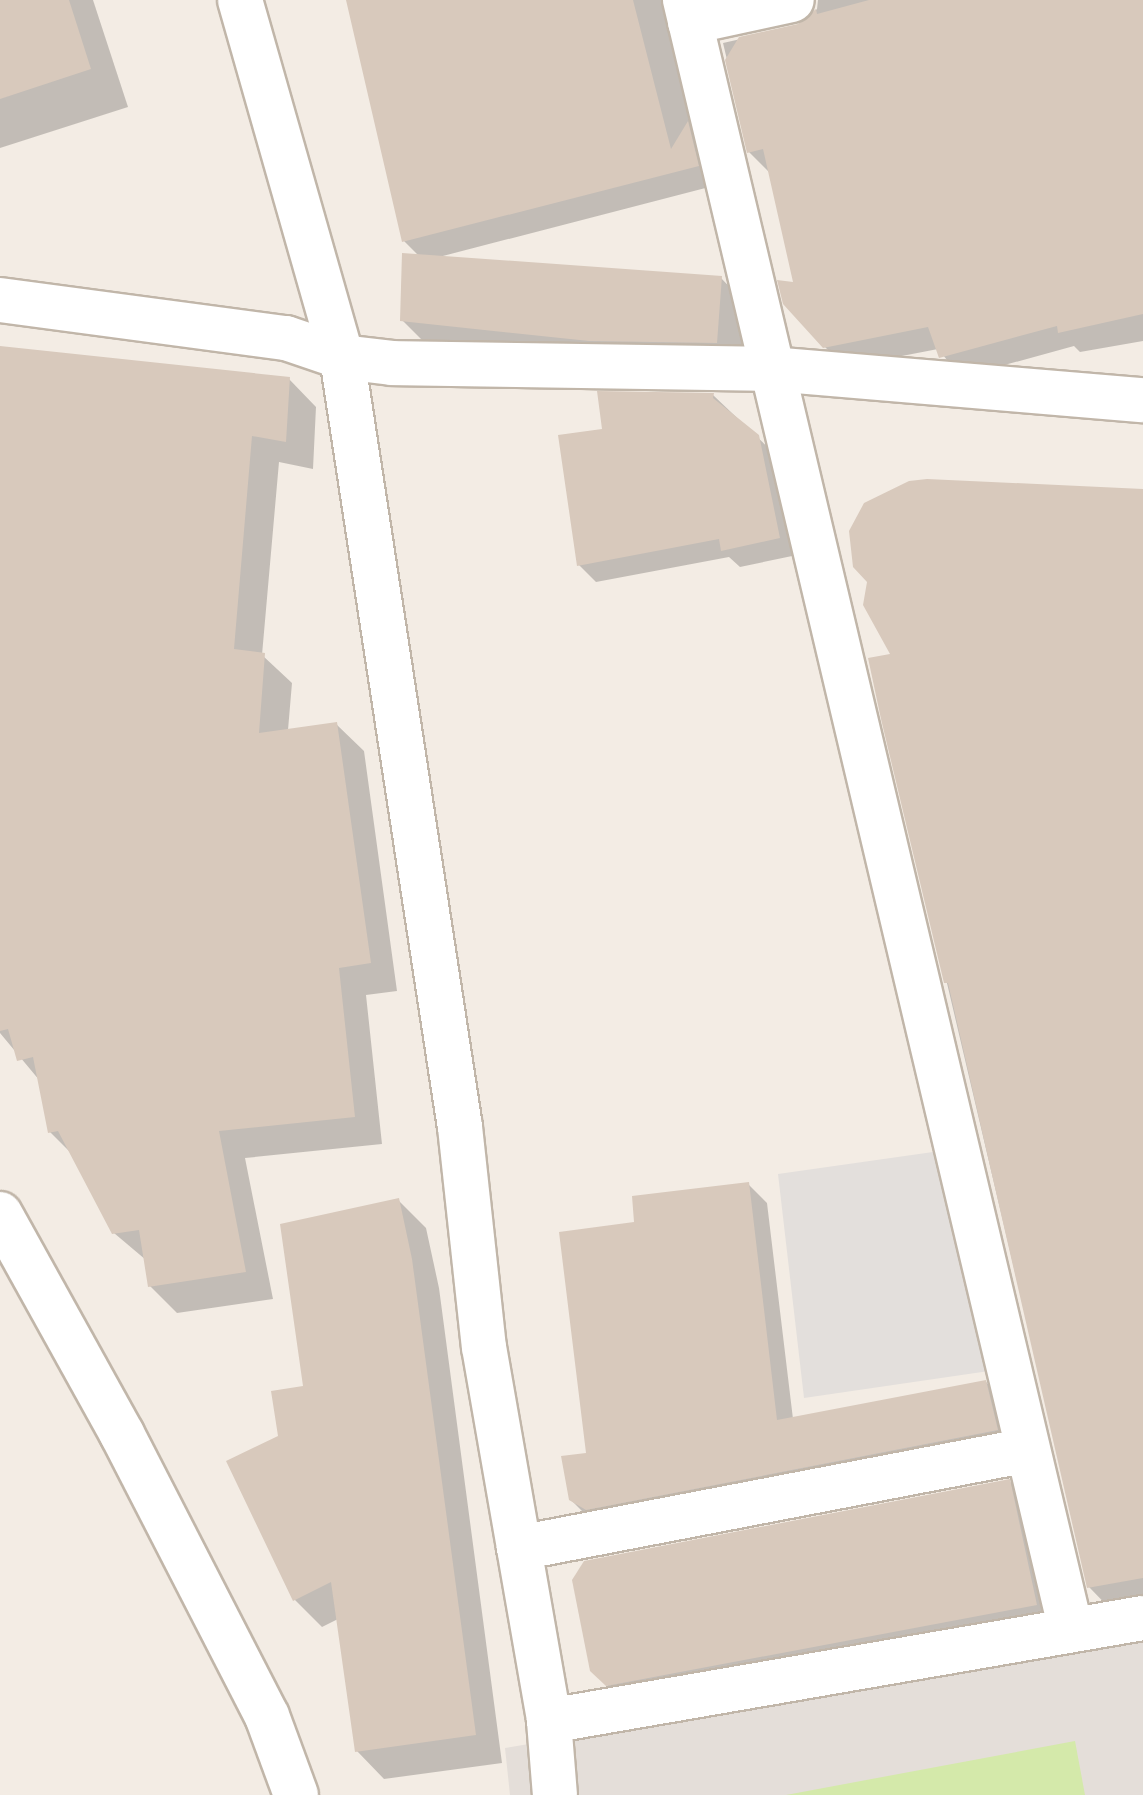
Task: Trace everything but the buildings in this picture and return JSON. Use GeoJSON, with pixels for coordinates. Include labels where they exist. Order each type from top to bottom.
{"type":"FeatureCollection","features":[{"type":"Feature","properties":{"kind":"street"},"geometry":{"type":"LineString","coordinates":[[240,0],[342,357],[460,1127],[484,1347],[549,1721],[555,1795]]}},
{"type":"Feature","properties":{"kind":"street"},"geometry":{"type":"LineString","coordinates":[[792,0],[687,11],[1071,1630]]}},
{"type":"Feature","properties":{"kind":"street"},"geometry":{"type":"LineString","coordinates":[[0,300],[286,338],[342,357],[392,363],[771,369],[1143,400]]}},
{"type":"Feature","properties":{"kind":"street"},"geometry":{"type":"LineString","coordinates":[[0,1214],[122,1434],[267,1716],[296,1795]]}},
{"type":"Feature","properties":{"kind":"street"},"geometry":{"type":"LineString","coordinates":[[519,1548],[1028,1450]]}},
{"type":"Feature","properties":{"kind":"street"},"geometry":{"type":"LineString","coordinates":[[549,1721],[1143,1618]]}},
{"type":"Feature","properties":{"kind":"shaded area"},"geometry":{"type":"Polygon","coordinates":[[[940,1151],[989,1371],[804,1398],[778,1174],[940,1151]]]}},
{"type":"Feature","properties":{"kind":"shaded area"},"geometry":{"type":"Polygon","coordinates":[[[1143,1641],[1143,1795],[510,1795],[505,1748],[1143,1641]]]}},
{"type":"Feature","properties":{"kind":"green space"},"geometry":{"type":"Polygon","coordinates":[[[1075,1741],[1085,1795],[786,1795],[1075,1741]]]}}]}
